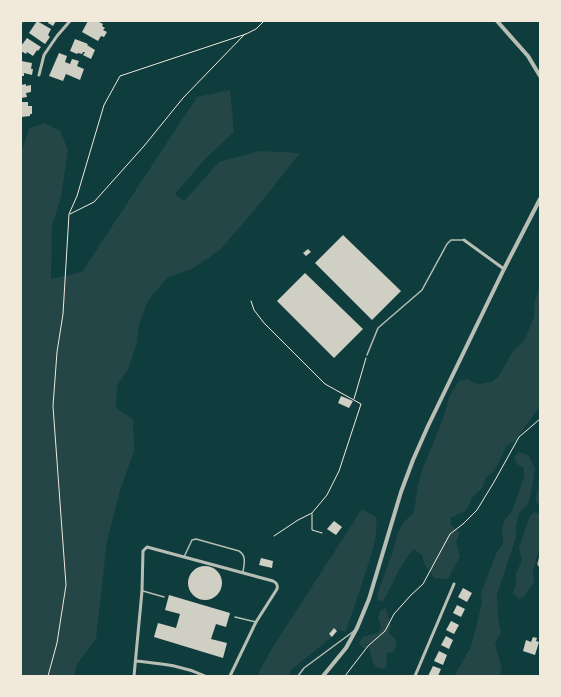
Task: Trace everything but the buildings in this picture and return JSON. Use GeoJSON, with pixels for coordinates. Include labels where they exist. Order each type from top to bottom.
{"type":"FeatureCollection","features":[{"type":"Feature","properties":{"kind":"street"},"geometry":{"type":"LineString","coordinates":[[39,75],[44,55],[56,36],[70,21]]}},
{"type":"Feature","properties":{"kind":"street"},"geometry":{"type":"LineString","coordinates":[[497,21],[524,52],[540,76]]}},
{"type":"Feature","properties":{"kind":"street"},"geometry":{"type":"LineString","coordinates":[[323,676],[346,648],[357,628],[369,599],[401,492],[413,460],[439,402],[540,199]]}},
{"type":"Feature","properties":{"kind":"street"},"geometry":{"type":"LineString","coordinates":[[464,240],[504,269]]}},
{"type":"Feature","properties":{"kind":"street"},"geometry":{"type":"LineString","coordinates":[[134,676],[142,591],[144,549],[150,548],[243,572],[273,581],[278,586],[256,622],[230,676]]}},
{"type":"Feature","properties":{"kind":"street"},"geometry":{"type":"LineString","coordinates":[[415,676],[454,584]]}},
{"type":"Feature","properties":{"kind":"street"},"geometry":{"type":"LineString","coordinates":[[136,661],[172,665],[188,669],[205,676]]}},
{"type":"Feature","properties":{"kind":"lane"},"geometry":{"type":"LineString","coordinates":[[367,355],[378,328],[422,290],[447,244],[451,240],[464,240]]}},
{"type":"Feature","properties":{"kind":"lane"},"geometry":{"type":"LineString","coordinates":[[184,557],[189,544],[192,540],[196,539],[239,551],[245,558],[243,572]]}},
{"type":"Feature","properties":{"kind":"lane"},"geometry":{"type":"LineString","coordinates":[[540,557],[538,564],[540,567]]}},
{"type":"Feature","properties":{"kind":"lane"},"geometry":{"type":"LineString","coordinates":[[142,591],[164,597]]}},
{"type":"Feature","properties":{"kind":"lane"},"geometry":{"type":"LineString","coordinates":[[234,617],[256,622]]}},
{"type":"Feature","properties":{"kind":"lane"},"geometry":{"type":"LineString","coordinates":[[298,676],[304,668],[357,628]]}},
{"type":"Feature","properties":{"kind":"path"},"geometry":{"type":"LineString","coordinates":[[48,676],[57,643],[66,585],[53,406],[57,352],[63,314],[69,214],[77,196],[104,105],[120,76],[246,34],[256,29],[264,21]]}},
{"type":"Feature","properties":{"kind":"path"},"geometry":{"type":"LineString","coordinates":[[69,214],[94,202],[144,146],[183,98],[246,34]]}},
{"type":"Feature","properties":{"kind":"path"},"geometry":{"type":"LineString","coordinates":[[251,301],[254,310],[264,323],[325,384],[361,404],[339,471],[327,495],[312,513],[298,520],[274,536]]}},
{"type":"Feature","properties":{"kind":"path"},"geometry":{"type":"LineString","coordinates":[[354,400],[367,355]]}},
{"type":"Feature","properties":{"kind":"path"},"geometry":{"type":"LineString","coordinates":[[345,676],[368,646],[385,631],[394,614],[423,584],[450,534],[477,510],[520,437],[540,419]]}},
{"type":"Feature","properties":{"kind":"path"},"geometry":{"type":"LineString","coordinates":[[312,513],[312,530],[322,533]]}},
{"type":"Feature","properties":{"kind":"shaded area"},"geometry":{"type":"Polygon","coordinates":[[[230,90],[234,132],[205,159],[175,194],[184,201],[219,162],[260,151],[300,153],[262,201],[220,250],[192,269],[168,277],[149,299],[139,324],[137,343],[128,369],[117,386],[116,408],[133,419],[134,451],[120,490],[107,541],[96,639],[77,664],[74,676],[21,676],[21,154],[29,128],[45,123],[60,131],[68,150],[61,197],[52,226],[51,279],[82,272],[197,97],[230,90]]]}},
{"type":"Feature","properties":{"kind":"shaded area"},"geometry":{"type":"Polygon","coordinates":[[[540,285],[540,406],[515,441],[506,446],[494,471],[486,478],[482,488],[472,498],[466,511],[450,518],[451,525],[460,533],[456,541],[460,556],[448,579],[435,578],[424,564],[422,555],[414,549],[400,568],[382,602],[377,599],[378,592],[398,533],[404,522],[414,512],[418,485],[423,468],[443,419],[449,397],[459,381],[469,379],[473,383],[480,384],[492,382],[499,376],[513,351],[524,341],[534,317],[535,301],[540,285]]]}},
{"type":"Feature","properties":{"kind":"shaded area"},"geometry":{"type":"Polygon","coordinates":[[[519,452],[528,455],[535,468],[528,504],[519,513],[516,525],[516,537],[497,595],[498,617],[501,633],[495,643],[502,670],[499,676],[454,676],[471,647],[482,603],[481,593],[497,552],[503,544],[502,529],[505,519],[512,511],[524,477],[524,468],[517,464],[514,457],[519,452]]]}},
{"type":"Feature","properties":{"kind":"shaded area"},"geometry":{"type":"Polygon","coordinates":[[[540,472],[540,505],[536,502],[540,472]]]}},
{"type":"Feature","properties":{"kind":"shaded area"},"geometry":{"type":"Polygon","coordinates":[[[362,509],[376,517],[377,525],[375,540],[345,632],[334,628],[329,634],[332,637],[292,669],[288,676],[257,676],[271,650],[362,509]]]}},
{"type":"Feature","properties":{"kind":"shaded area"},"geometry":{"type":"Polygon","coordinates":[[[534,512],[540,514],[540,528],[539,549],[533,571],[534,582],[525,596],[519,599],[513,593],[516,584],[516,573],[522,561],[519,548],[530,516],[534,512]]]}},
{"type":"Feature","properties":{"kind":"shaded area"},"geometry":{"type":"Polygon","coordinates":[[[386,608],[391,626],[389,633],[396,640],[396,647],[393,652],[387,653],[386,667],[383,669],[376,667],[372,660],[369,647],[363,648],[359,643],[363,637],[378,633],[381,626],[378,618],[381,610],[386,608]]]}}]}
